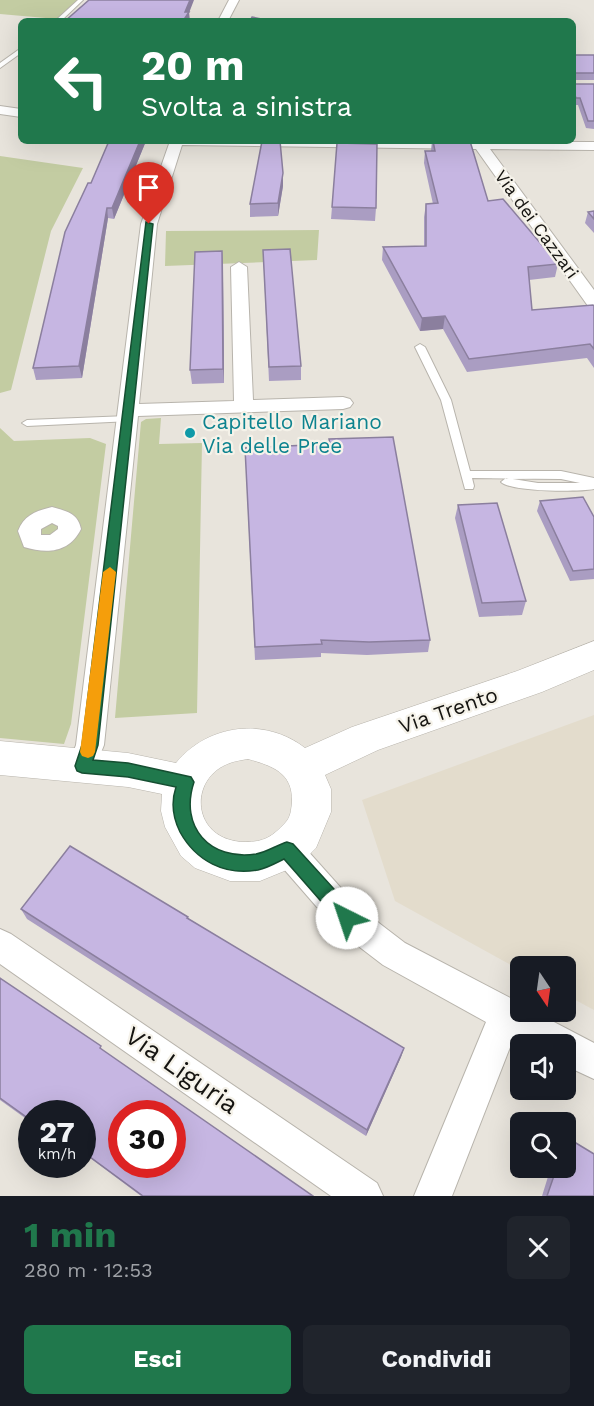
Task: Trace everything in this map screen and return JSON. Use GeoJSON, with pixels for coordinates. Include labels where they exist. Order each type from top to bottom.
{"type":"FeatureCollection","features":[{"type":"Feature","properties":{"kind":"street"},"geometry":{"type":"LineString","coordinates":[[225,18],[234,0]]}},
{"type":"Feature","properties":{"kind":"street"},"geometry":{"type":"LineString","coordinates":[[0,110],[18,113]]}},
{"type":"Feature","properties":{"kind":"street"},"geometry":{"type":"LineString","coordinates":[[82,766],[90,745],[149,224],[178,144]]}},
{"type":"Feature","properties":{"kind":"street"},"geometry":{"type":"LineString","coordinates":[[442,144],[514,144]]}},
{"type":"Feature","properties":{"kind":"street"},"geometry":{"type":"LineString","coordinates":[[564,144],[594,146]]}},
{"type":"Feature","properties":{"kind":"street","name":"Via dei Cazzari"},"geometry":{"type":"LineString","coordinates":[[480,145],[594,302]]}},
{"type":"Feature","properties":{"kind":"street"},"geometry":{"type":"LineString","coordinates":[[239,267],[244,407]]}},
{"type":"Feature","properties":{"kind":"street"},"geometry":{"type":"LineString","coordinates":[[128,415],[343,403]]}},
{"type":"Feature","properties":{"kind":"street","name":"Via Trento"},"geometry":{"type":"LineString","coordinates":[[302,768],[364,738],[530,682],[594,655]]}},
{"type":"Feature","properties":{"kind":"street"},"geometry":{"type":"LineString","coordinates":[[248,743],[279,749],[292,757],[302,768],[311,785],[314,805],[312,815],[302,834],[287,850],[260,861],[246,863],[217,858],[205,851],[191,837],[182,819],[182,794],[194,769],[218,750],[248,743]]}},
{"type":"Feature","properties":{"kind":"street"},"geometry":{"type":"LineString","coordinates":[[0,758],[128,770],[186,782]]}},
{"type":"Feature","properties":{"kind":"street"},"geometry":{"type":"LineString","coordinates":[[287,850],[347,918],[394,954],[543,1034]]}},
{"type":"Feature","properties":{"kind":"street","name":"Via Liguria"},"geometry":{"type":"LineString","coordinates":[[0,945],[364,1196]]}},
{"type":"Feature","properties":{"kind":"street"},"geometry":{"type":"LineString","coordinates":[[433,1196],[506,1014]]}},
{"type":"Feature","properties":{"kind":"street"},"geometry":{"type":"LineString","coordinates":[[576,1052],[594,1062]]}},
{"type":"Feature","properties":{"kind":"lane"},"geometry":{"type":"LineString","coordinates":[[61,18],[81,0]]}},
{"type":"Feature","properties":{"kind":"lane"},"geometry":{"type":"LineString","coordinates":[[0,66],[18,52]]}},
{"type":"Feature","properties":{"kind":"lane"},"geometry":{"type":"LineString","coordinates":[[420,347],[446,400],[469,486]]}},
{"type":"Feature","properties":{"kind":"lane"},"geometry":{"type":"LineString","coordinates":[[27,423],[128,415]]}},
{"type":"Feature","properties":{"kind":"lane"},"geometry":{"type":"LineString","coordinates":[[466,474],[552,474],[594,484]]}},
{"type":"Feature","properties":{"kind":"lane"},"geometry":{"type":"LineString","coordinates":[[506,482],[538,487],[594,484]]}},
{"type":"Feature","properties":{"kind":"shaded area"},"geometry":{"type":"Polygon","coordinates":[[[594,715],[594,1010],[576,1000],[576,956],[510,956],[510,964],[395,901],[362,800],[594,715]]]}},
{"type":"Feature","properties":{"kind":"green space"},"geometry":{"type":"Polygon","coordinates":[[[0,0],[78,0],[58,18],[0,14],[0,0]]]}},
{"type":"Feature","properties":{"kind":"green space"},"geometry":{"type":"Polygon","coordinates":[[[0,156],[83,168],[51,231],[11,390],[0,393],[0,156]]]}},
{"type":"Feature","properties":{"kind":"green space"},"geometry":{"type":"Polygon","coordinates":[[[319,230],[317,260],[165,266],[166,231],[319,230]]]}},
{"type":"Feature","properties":{"kind":"green space"},"geometry":{"type":"Polygon","coordinates":[[[161,418],[159,444],[202,443],[197,713],[115,718],[141,422],[146,419],[161,418]]]}},
{"type":"Feature","properties":{"kind":"green space"},"geometry":{"type":"Polygon","coordinates":[[[0,428],[14,441],[90,438],[106,444],[71,724],[64,744],[0,738],[0,428]]]}},
{"type":"Feature","properties":{"kind":"building"},"geometry":{"type":"Polygon","coordinates":[[[89,0],[190,0],[185,12],[189,12],[185,18],[68,18],[89,0]]]}},
{"type":"Feature","properties":{"kind":"building"},"geometry":{"type":"Polygon","coordinates":[[[576,55],[594,55],[594,73],[576,73],[576,55]]]}},
{"type":"Feature","properties":{"kind":"building"},"geometry":{"type":"Polygon","coordinates":[[[576,84],[594,84],[594,121],[588,121],[580,98],[576,98],[576,84]]]}},
{"type":"Feature","properties":{"kind":"building"},"geometry":{"type":"Polygon","coordinates":[[[108,144],[139,144],[112,208],[107,208],[79,366],[33,368],[65,232],[88,183],[91,183],[108,144]]]}},
{"type":"Feature","properties":{"kind":"building"},"geometry":{"type":"Polygon","coordinates":[[[261,144],[280,144],[283,173],[278,203],[250,204],[261,144]]]}},
{"type":"Feature","properties":{"kind":"building"},"geometry":{"type":"Polygon","coordinates":[[[337,144],[377,144],[376,208],[332,207],[337,144]]]}},
{"type":"Feature","properties":{"kind":"building"},"geometry":{"type":"Polygon","coordinates":[[[434,144],[471,144],[488,201],[503,199],[558,264],[528,267],[532,310],[593,305],[594,349],[590,344],[469,359],[445,316],[422,318],[383,247],[426,246],[426,204],[438,203],[425,151],[435,151],[434,144]]]}},
{"type":"Feature","properties":{"kind":"building"},"geometry":{"type":"Polygon","coordinates":[[[594,211],[594,219],[588,212],[594,211]]]}},
{"type":"Feature","properties":{"kind":"building"},"geometry":{"type":"Polygon","coordinates":[[[290,249],[301,366],[269,367],[263,250],[290,249]]]}},
{"type":"Feature","properties":{"kind":"building"},"geometry":{"type":"Polygon","coordinates":[[[222,251],[223,369],[190,370],[195,252],[222,251]]]}},
{"type":"Feature","properties":{"kind":"building"},"geometry":{"type":"Polygon","coordinates":[[[393,437],[430,640],[369,642],[321,640],[322,644],[255,647],[245,448],[330,444],[329,439],[393,437]]]}},
{"type":"Feature","properties":{"kind":"building"},"geometry":{"type":"Polygon","coordinates":[[[583,497],[594,517],[594,569],[573,571],[540,501],[583,497]]]}},
{"type":"Feature","properties":{"kind":"building"},"geometry":{"type":"Polygon","coordinates":[[[497,503],[526,601],[482,603],[458,505],[497,503]]]}},
{"type":"Feature","properties":{"kind":"building"},"geometry":{"type":"Polygon","coordinates":[[[70,846],[404,1048],[367,1130],[21,909],[70,846]]]}},
{"type":"Feature","properties":{"kind":"building"},"geometry":{"type":"Polygon","coordinates":[[[0,978],[101,1046],[100,1048],[175,1100],[108,1100],[108,1170],[96,1161],[96,1100],[18,1100],[18,1111],[0,1098],[0,978]]]}},
{"type":"Feature","properties":{"kind":"building"},"geometry":{"type":"Polygon","coordinates":[[[186,1108],[313,1196],[143,1196],[119,1178],[186,1178],[186,1108]]]}},
{"type":"Feature","properties":{"kind":"building"},"geometry":{"type":"Polygon","coordinates":[[[576,1143],[594,1154],[594,1196],[547,1196],[553,1178],[576,1178],[576,1143]]]}},
{"type":"Feature","properties":{"kind":"slow traffic"},"geometry":{"type":"LineString","coordinates":[[88,752],[110,572]]}},
{"type":"Feature","properties":{"kind":"place","name":"Capitello Mariano Via delle Pree"},"geometry":{"type":"Point","coordinates":[190,433]}},
{"type":"Feature","properties":{"kind":"route"},"geometry":{"type":"LineString","coordinates":[[149,224],[90,745],[82,766],[128,770],[186,782],[180,807],[182,819],[187,831],[205,851],[217,858],[246,863],[274,857],[287,850],[347,918]]}}]}
